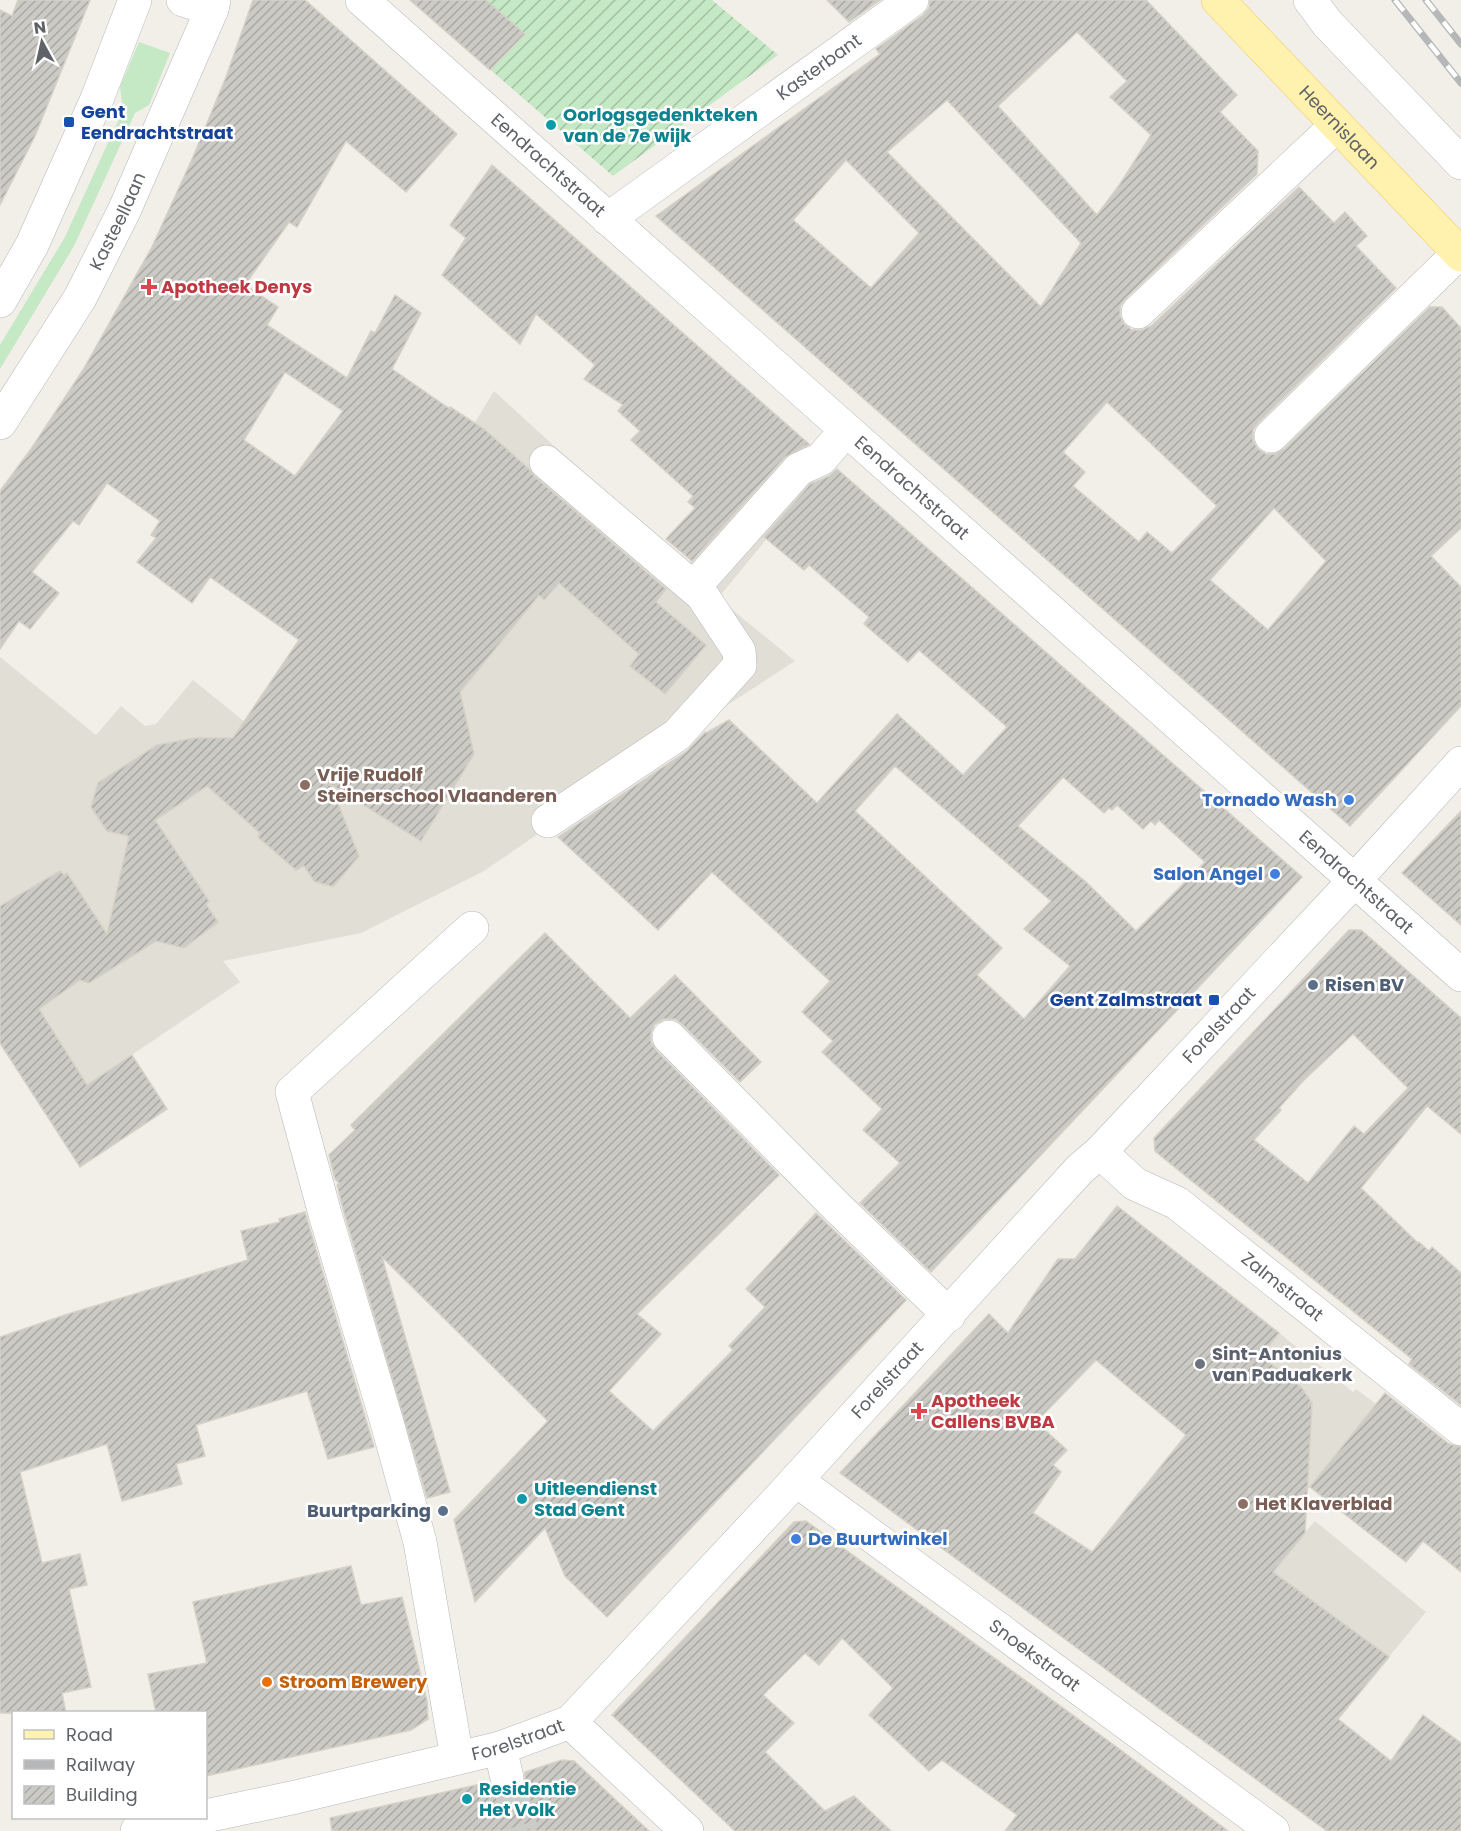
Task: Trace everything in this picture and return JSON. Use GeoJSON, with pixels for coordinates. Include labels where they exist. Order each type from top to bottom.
{"type":"FeatureCollection","features":[{"type":"Feature","properties":{"kind":"main road","name":"Heernislaan"},"geometry":{"type":"LineString","coordinates":[[1218,0],[1460,254]]}},
{"type":"Feature","properties":{"kind":"street"},"geometry":{"type":"LineString","coordinates":[[0,301],[32,245],[97,99],[135,0]]}},
{"type":"Feature","properties":{"kind":"street","name":"Eendrachtstraat"},"geometry":{"type":"LineString","coordinates":[[362,0],[1461,975]]}},
{"type":"Feature","properties":{"kind":"street","name":"Kasterbant"},"geometry":{"type":"LineString","coordinates":[[608,219],[912,0]]}},
{"type":"Feature","properties":{"kind":"street"},"geometry":{"type":"LineString","coordinates":[[1310,0],[1328,23],[1461,163]]}},
{"type":"Feature","properties":{"kind":"street","name":"Kasteellaan"},"geometry":{"type":"LineString","coordinates":[[0,423],[80,298],[124,211],[203,3]]}},
{"type":"Feature","properties":{"kind":"street"},"geometry":{"type":"LineString","coordinates":[[1138,312],[1337,124]]}},
{"type":"Feature","properties":{"kind":"street"},"geometry":{"type":"LineString","coordinates":[[1271,436],[1460,254]]}},
{"type":"Feature","properties":{"kind":"street"},"geometry":{"type":"LineString","coordinates":[[694,587],[799,469],[820,459],[846,430]]}},
{"type":"Feature","properties":{"kind":"street"},"geometry":{"type":"LineString","coordinates":[[546,462],[702,595],[739,651],[740,665],[677,735],[548,821]]}},
{"type":"Feature","properties":{"kind":"street","name":"Forelstraat"},"geometry":{"type":"LineString","coordinates":[[207,1816],[458,1758],[503,1763],[570,1722],[949,1315],[1080,1169],[1100,1152],[1354,881],[1461,763]]}},
{"type":"Feature","properties":{"kind":"street"},"geometry":{"type":"LineString","coordinates":[[458,1758],[420,1542],[292,1092],[472,928]]}},
{"type":"Feature","properties":{"kind":"street"},"geometry":{"type":"LineString","coordinates":[[669,1037],[835,1205],[949,1315]]}},
{"type":"Feature","properties":{"kind":"street","name":"Zalmstraat"},"geometry":{"type":"LineString","coordinates":[[1100,1152],[1135,1184],[1177,1203],[1461,1429]]}},
{"type":"Feature","properties":{"kind":"street","name":"Snoekstraat"},"geometry":{"type":"LineString","coordinates":[[796,1480],[1273,1831]]}},
{"type":"Feature","properties":{"kind":"street"},"geometry":{"type":"LineString","coordinates":[[570,1722],[687,1831]]}},
{"type":"Feature","properties":{"kind":"street"},"geometry":{"type":"LineString","coordinates":[[137,1831],[193,1819]]}},
{"type":"Feature","properties":{"kind":"shaded area","name":"Vrije Rudolf Steinerschool Vlaanderen"},"geometry":{"type":"Polygon","coordinates":[[[494,391],[686,567],[801,437],[830,462],[718,598],[795,661],[698,724],[484,871],[361,933],[223,961],[240,982],[87,1085],[0,1043],[0,657],[96,735],[121,706],[145,726],[156,724],[193,680],[271,743],[399,548],[494,391]]]}},
{"type":"Feature","properties":{"kind":"shaded area","name":"Het Klaverblad"},"geometry":{"type":"Polygon","coordinates":[[[1279,1333],[1353,1392],[1356,1389],[1376,1404],[1281,1523],[1300,1538],[1315,1521],[1426,1612],[1359,1693],[1119,1517],[1140,1490],[1176,1520],[1302,1388],[1261,1356],[1279,1333]]]}},
{"type":"Feature","properties":{"kind":"green space"},"geometry":{"type":"Polygon","coordinates":[[[410,0],[712,0],[778,55],[613,176],[410,0]]]}},
{"type":"Feature","properties":{"kind":"green space"},"geometry":{"type":"Polygon","coordinates":[[[139,42],[170,53],[149,105],[135,113],[74,246],[0,369],[0,345],[65,237],[123,110],[120,87],[139,42]]]}},
{"type":"Feature","properties":{"kind":"building"},"geometry":{"type":"Polygon","coordinates":[[[18,0],[90,0],[35,136],[0,205],[0,10],[12,16],[18,0]]]}},
{"type":"Feature","properties":{"kind":"building"},"geometry":{"type":"Polygon","coordinates":[[[253,0],[305,0],[457,134],[406,192],[346,141],[297,227],[289,222],[245,285],[278,307],[267,325],[347,378],[371,331],[375,333],[395,295],[421,313],[392,369],[450,409],[450,407],[484,429],[534,476],[666,589],[656,602],[706,645],[665,694],[630,666],[639,654],[559,583],[544,600],[539,595],[460,692],[474,754],[421,841],[330,784],[359,856],[333,887],[314,881],[304,866],[296,870],[258,837],[260,833],[207,786],[155,820],[209,901],[206,904],[218,922],[184,948],[156,941],[89,983],[80,980],[39,1009],[87,1085],[132,1055],[167,1109],[80,1167],[0,1043],[0,906],[60,871],[64,875],[67,873],[107,934],[129,836],[107,831],[91,807],[98,783],[157,745],[194,738],[233,738],[299,640],[210,577],[192,603],[137,562],[156,538],[151,535],[160,521],[107,483],[79,525],[73,521],[32,572],[59,593],[30,629],[19,621],[0,649],[0,491],[31,449],[83,370],[152,247],[226,77],[253,0]],[[285,372],[244,440],[295,476],[343,411],[285,372]]]}},
{"type":"Feature","properties":{"kind":"building"},"geometry":{"type":"Polygon","coordinates":[[[410,0],[486,0],[525,34],[490,70],[410,0]]]}},
{"type":"Feature","properties":{"kind":"building"},"geometry":{"type":"Polygon","coordinates":[[[827,0],[880,0],[849,22],[827,0]]]}},
{"type":"Feature","properties":{"kind":"building"},"geometry":{"type":"Polygon","coordinates":[[[930,0],[1146,0],[1237,95],[1220,112],[1258,151],[1257,174],[1125,299],[1120,306],[1120,316],[1124,324],[1132,330],[1142,330],[1151,326],[1299,187],[1334,223],[1345,212],[1367,236],[1356,246],[1396,288],[1258,423],[1253,430],[1253,440],[1258,449],[1266,454],[1275,454],[1284,449],[1430,307],[1442,307],[1461,328],[1461,528],[1431,556],[1461,587],[1461,706],[1350,826],[656,216],[880,54],[876,49],[923,15],[929,8],[930,0]],[[1077,32],[998,106],[1097,215],[1151,135],[1110,97],[1127,81],[1077,32]],[[947,100],[887,152],[1041,307],[1081,243],[947,100]],[[846,160],[793,220],[871,288],[919,233],[846,160]],[[1107,402],[1063,452],[1085,472],[1073,486],[1139,542],[1147,532],[1172,553],[1217,506],[1107,402]],[[1274,508],[1210,580],[1268,630],[1326,561],[1274,508]]]}},
{"type":"Feature","properties":{"kind":"building"},"geometry":{"type":"Polygon","coordinates":[[[492,165],[809,444],[785,457],[692,561],[666,539],[695,508],[688,502],[693,496],[631,440],[640,431],[618,411],[623,405],[584,379],[595,365],[536,314],[520,344],[442,275],[466,238],[450,225],[492,165]]]}},
{"type":"Feature","properties":{"kind":"building"},"geometry":{"type":"Polygon","coordinates":[[[837,469],[1302,877],[931,1272],[860,1203],[900,1163],[863,1130],[882,1109],[822,1052],[833,1041],[802,1012],[830,981],[712,872],[658,930],[558,837],[687,751],[705,732],[729,720],[817,803],[897,714],[963,775],[1007,727],[919,650],[908,662],[864,624],[869,617],[809,565],[804,570],[764,537],[810,484],[829,476],[837,469]],[[895,766],[855,811],[1002,948],[977,975],[1024,1019],[1070,966],[1024,929],[1051,901],[895,766]],[[1063,777],[1018,826],[1086,882],[1136,931],[1205,862],[1159,820],[1155,825],[1151,821],[1143,829],[1117,805],[1104,813],[1063,777]]]}},
{"type":"Feature","properties":{"kind":"building"},"geometry":{"type":"Polygon","coordinates":[[[1461,811],[1461,925],[1402,873],[1461,811]]]}},
{"type":"Feature","properties":{"kind":"building"},"geometry":{"type":"Polygon","coordinates":[[[1349,930],[1361,930],[1461,1018],[1461,1134],[1427,1106],[1361,1188],[1418,1243],[1429,1251],[1432,1247],[1461,1273],[1461,1405],[1409,1364],[1412,1359],[1155,1151],[1154,1138],[1349,930]],[[1353,1034],[1304,1080],[1254,1140],[1308,1183],[1354,1126],[1364,1134],[1408,1088],[1353,1034]]]}},
{"type":"Feature","properties":{"kind":"building"},"geometry":{"type":"Polygon","coordinates":[[[545,933],[630,1018],[675,975],[761,1062],[740,1082],[675,1019],[664,1019],[655,1024],[651,1033],[651,1042],[656,1050],[779,1175],[637,1314],[661,1334],[609,1391],[653,1431],[733,1350],[729,1346],[765,1307],[746,1289],[816,1213],[906,1300],[607,1617],[565,1576],[545,1528],[475,1602],[454,1520],[548,1421],[382,1257],[450,1492],[427,1498],[343,1209],[337,1185],[339,1183],[335,1179],[329,1155],[355,1130],[351,1125],[545,933]]]}},
{"type":"Feature","properties":{"kind":"building"},"geometry":{"type":"Polygon","coordinates":[[[1117,1206],[1279,1333],[1261,1356],[1302,1388],[1312,1403],[1305,1533],[1273,1572],[1389,1657],[1338,1719],[1391,1761],[1423,1715],[1461,1743],[1461,1831],[1327,1831],[840,1473],[989,1314],[1008,1333],[1058,1259],[1075,1259],[1117,1206]],[[1096,1360],[1036,1422],[1067,1450],[1053,1465],[1061,1472],[1033,1513],[1092,1552],[1186,1435],[1096,1360]]]}},
{"type":"Feature","properties":{"kind":"building"},"geometry":{"type":"Polygon","coordinates":[[[305,1212],[374,1447],[328,1459],[307,1391],[196,1425],[205,1456],[176,1464],[182,1484],[122,1501],[107,1444],[20,1472],[42,1563],[80,1554],[87,1585],[69,1589],[91,1687],[62,1693],[66,1711],[0,1713],[0,1337],[68,1314],[248,1260],[241,1231],[280,1222],[279,1219],[305,1212]]]}},
{"type":"Feature","properties":{"kind":"building"},"geometry":{"type":"Polygon","coordinates":[[[1385,1393],[1449,1444],[1461,1447],[1461,1572],[1423,1541],[1406,1562],[1310,1487],[1385,1393]]]}},
{"type":"Feature","properties":{"kind":"building"},"geometry":{"type":"Polygon","coordinates":[[[806,1521],[1228,1831],[1005,1831],[1017,1815],[942,1760],[929,1771],[869,1715],[893,1688],[842,1638],[819,1665],[805,1653],[763,1695],[794,1723],[765,1752],[825,1811],[854,1796],[891,1831],[735,1831],[612,1715],[794,1522],[806,1521]]]}},
{"type":"Feature","properties":{"kind":"building"},"geometry":{"type":"Polygon","coordinates":[[[351,1566],[361,1605],[402,1597],[427,1701],[428,1719],[411,1730],[207,1776],[207,1711],[156,1711],[148,1674],[207,1663],[193,1602],[351,1566]]]}},
{"type":"Feature","properties":{"kind":"building"},"geometry":{"type":"Polygon","coordinates":[[[562,1760],[574,1761],[649,1831],[332,1831],[330,1818],[489,1782],[494,1791],[502,1796],[512,1796],[519,1792],[525,1784],[525,1772],[562,1760]]]}},
{"type":"Feature","properties":{"kind":"tunnel"},"geometry":{"type":"LineString","coordinates":[[507,1778],[522,1831]]}},
{"type":"Feature","properties":{"kind":"railway"},"geometry":{"type":"LineString","coordinates":[[1395,0],[1461,83]]}},
{"type":"Feature","properties":{"kind":"railway"},"geometry":{"type":"LineString","coordinates":[[1426,0],[1461,44]]}},
{"type":"Feature","properties":{"kind":"place","name":"Gent Eendrachtstraat"},"geometry":{"type":"Point","coordinates":[69,122]}},
{"type":"Feature","properties":{"kind":"place","name":"Oorlogsgedenkteken van de 7e wijk"},"geometry":{"type":"Point","coordinates":[551,125]}},
{"type":"Feature","properties":{"kind":"place","name":"Apotheek Denys"},"geometry":{"type":"Point","coordinates":[149,287]}},
{"type":"Feature","properties":{"kind":"place","name":"Vrije Rudolf Steinerschool Vlaanderen"},"geometry":{"type":"Point","coordinates":[305,785]}},
{"type":"Feature","properties":{"kind":"place","name":"Tornado Wash"},"geometry":{"type":"Point","coordinates":[1349,800]}},
{"type":"Feature","properties":{"kind":"place","name":"Salon Angel"},"geometry":{"type":"Point","coordinates":[1275,874]}},
{"type":"Feature","properties":{"kind":"place","name":"Risen BV"},"geometry":{"type":"Point","coordinates":[1313,985]}},
{"type":"Feature","properties":{"kind":"place","name":"Gent Zalmstraat"},"geometry":{"type":"Point","coordinates":[1214,1000]}},
{"type":"Feature","properties":{"kind":"place","name":"Sint-Antonius van Paduakerk"},"geometry":{"type":"Point","coordinates":[1200,1364]}},
{"type":"Feature","properties":{"kind":"place","name":"Apotheek Callens BVBA"},"geometry":{"type":"Point","coordinates":[919,1411]}},
{"type":"Feature","properties":{"kind":"place","name":"Uitleendienst Stad Gent"},"geometry":{"type":"Point","coordinates":[522,1499]}},
{"type":"Feature","properties":{"kind":"place","name":"Het Klaverblad"},"geometry":{"type":"Point","coordinates":[1243,1504]}},
{"type":"Feature","properties":{"kind":"place","name":"Buurtparking"},"geometry":{"type":"Point","coordinates":[443,1511]}},
{"type":"Feature","properties":{"kind":"place","name":"De Buurtwinkel"},"geometry":{"type":"Point","coordinates":[796,1539]}},
{"type":"Feature","properties":{"kind":"place","name":"Stroom Brewery"},"geometry":{"type":"Point","coordinates":[267,1682]}},
{"type":"Feature","properties":{"kind":"place","name":"Residentie Het Volk"},"geometry":{"type":"Point","coordinates":[467,1799]}}]}
